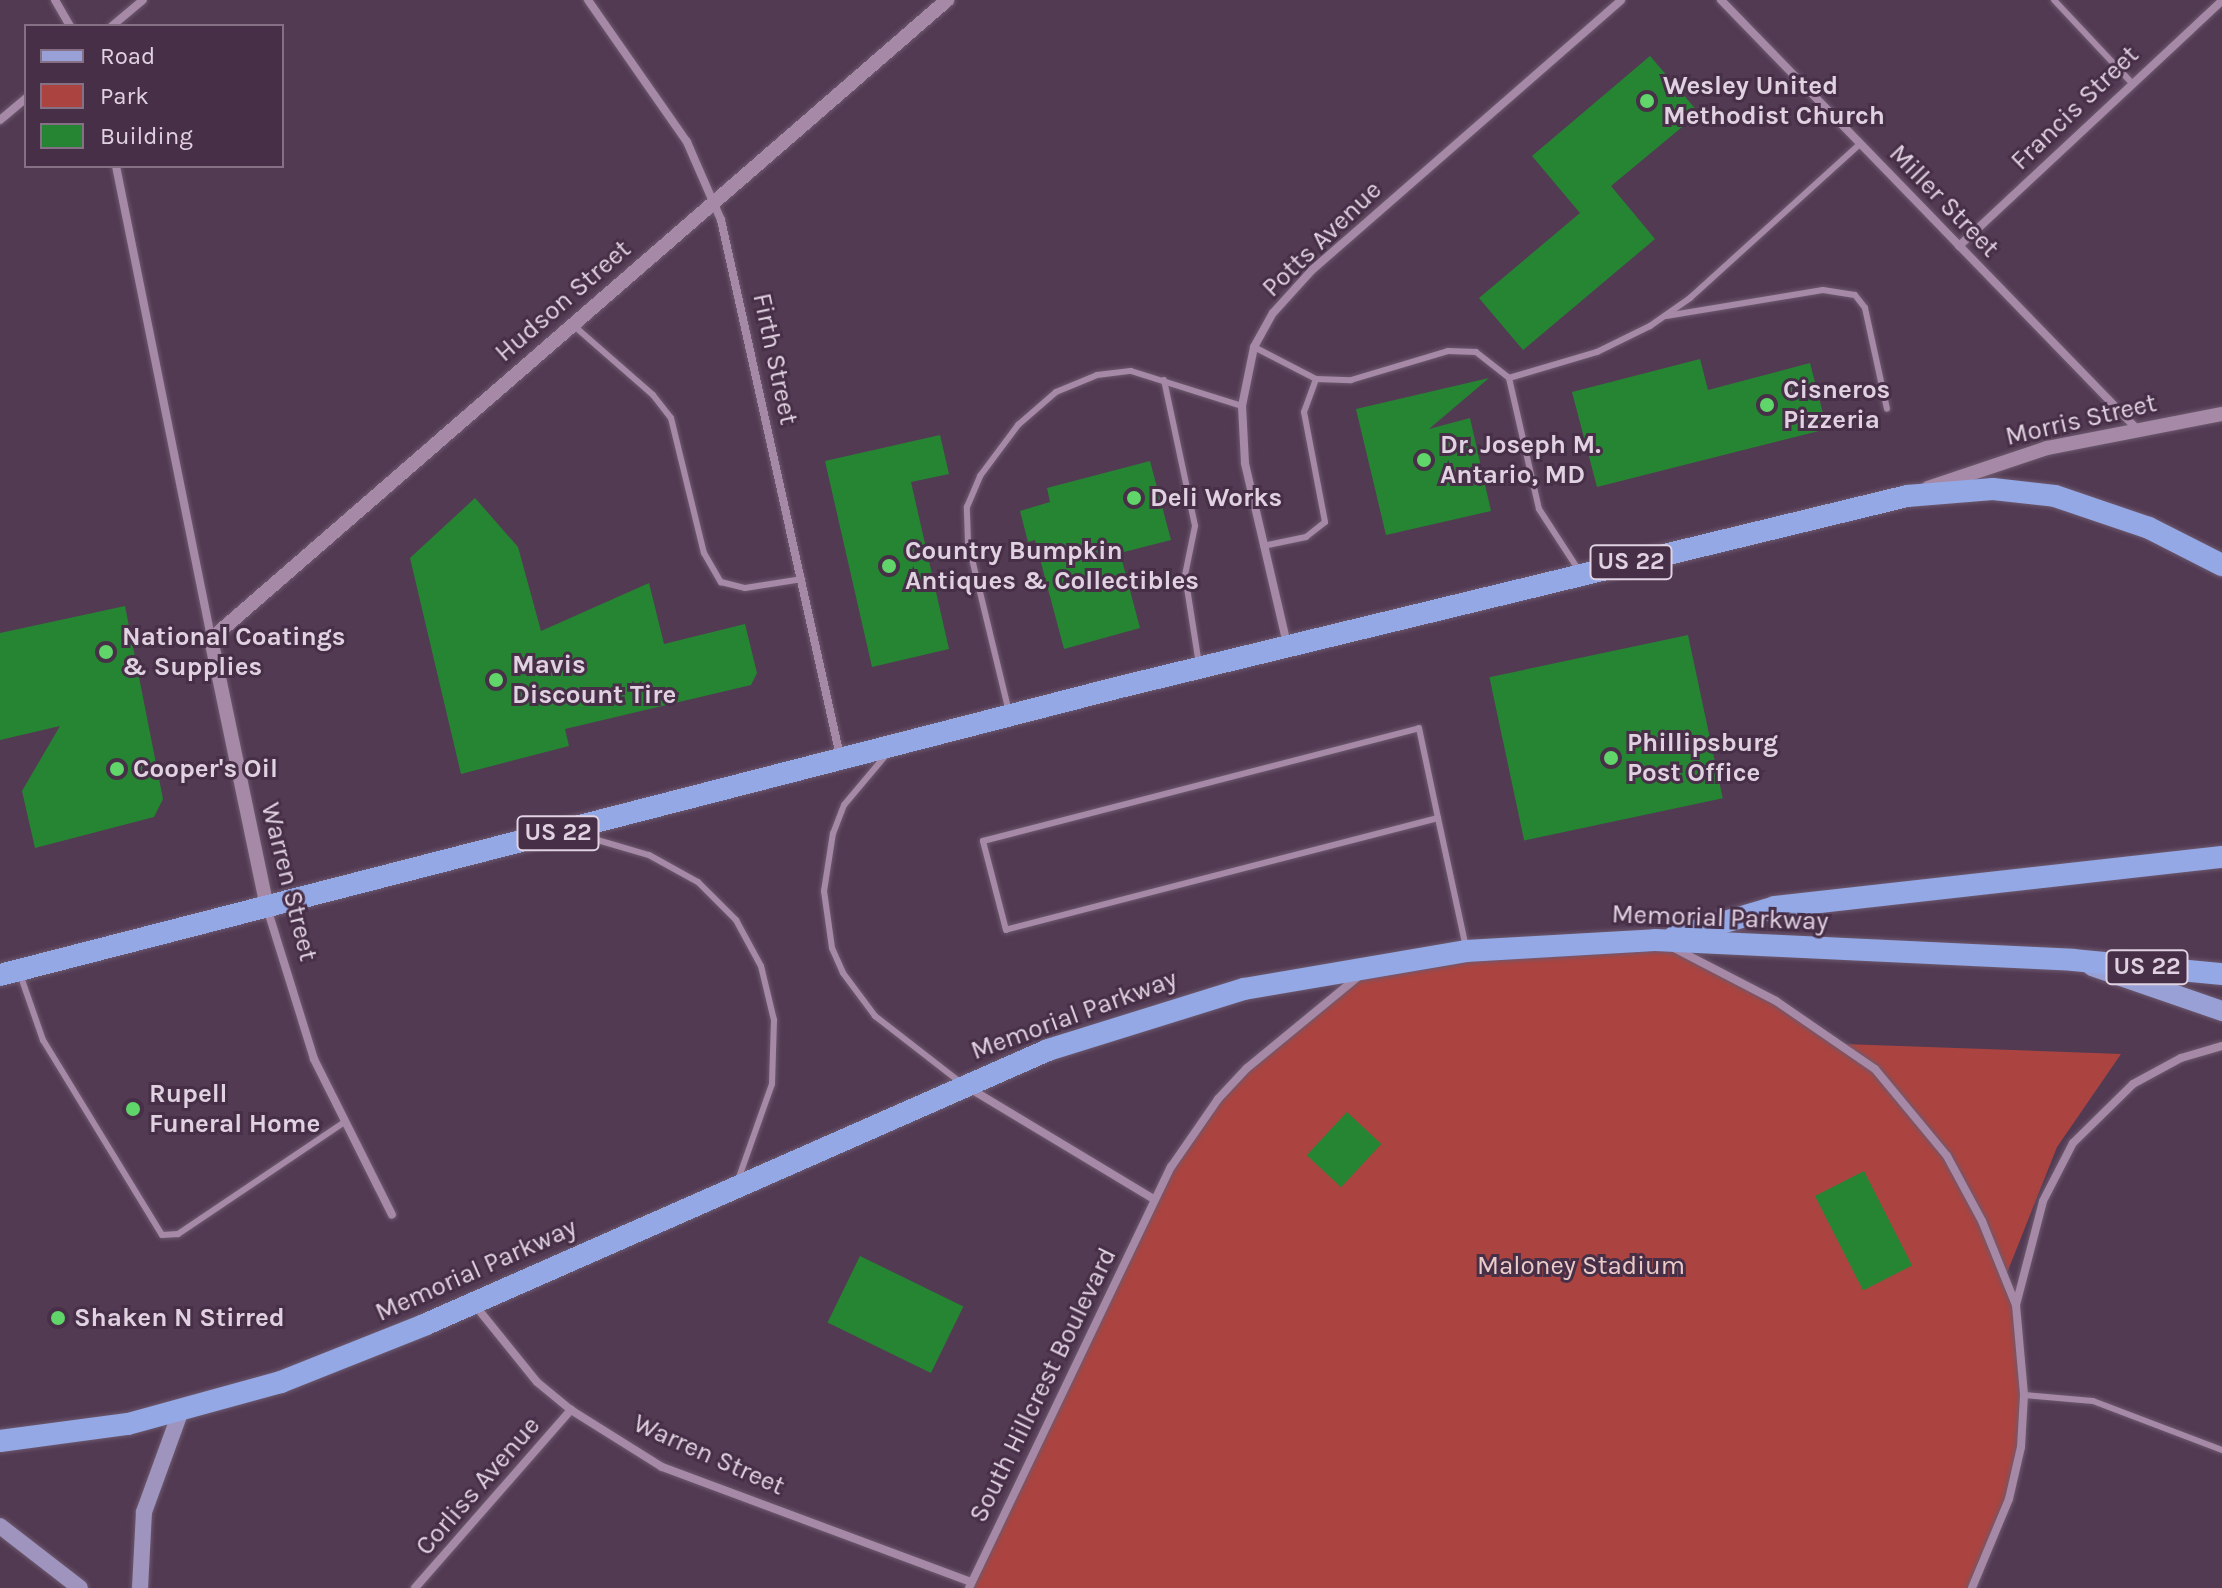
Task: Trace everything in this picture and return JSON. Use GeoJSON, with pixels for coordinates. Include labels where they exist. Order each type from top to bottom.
{"type":"FeatureCollection","features":[{"type":"Feature","properties":{"kind":"highway","name":"US 22"},"geometry":{"type":"LineString","coordinates":[[9,973],[1288,645],[1907,496],[1993,489],[2055,496],[2149,528],[2222,565]]}},
{"type":"Feature","properties":{"kind":"highway"},"geometry":{"type":"LineString","coordinates":[[1661,941],[1775,907],[2222,857]]}},
{"type":"Feature","properties":{"kind":"highway","name":"Memorial Parkway"},"geometry":{"type":"LineString","coordinates":[[0,1441],[180,1413],[281,1382],[473,1303],[963,1084],[1180,1005],[1376,963],[1466,951],[1661,941],[2073,960]]}},
{"type":"Feature","properties":{"kind":"highway","name":"US 22"},"geometry":{"type":"LineString","coordinates":[[2073,960],[2222,974]]}},
{"type":"Feature","properties":{"kind":"main road","name":"Memorial Parkway"},"geometry":{"type":"LineString","coordinates":[[2073,960],[2222,1011]]}},
{"type":"Feature","properties":{"kind":"main road"},"geometry":{"type":"LineString","coordinates":[[140,1588],[144,1512],[180,1413]]}},
{"type":"Feature","properties":{"kind":"main road"},"geometry":{"type":"LineString","coordinates":[[0,1526],[80,1588]]}},
{"type":"Feature","properties":{"kind":"street"},"geometry":{"type":"LineString","coordinates":[[55,0],[69,24]]}},
{"type":"Feature","properties":{"kind":"street"},"geometry":{"type":"LineString","coordinates":[[114,24],[143,0]]}},
{"type":"Feature","properties":{"kind":"street","name":"Firth Street"},"geometry":{"type":"LineString","coordinates":[[588,0],[687,142],[714,202],[741,292],[841,759]]}},
{"type":"Feature","properties":{"kind":"street","name":"Hudson Street"},"geometry":{"type":"LineString","coordinates":[[211,639],[947,0]]}},
{"type":"Feature","properties":{"kind":"street","name":"Potts Avenue"},"geometry":{"type":"LineString","coordinates":[[1288,645],[1245,463],[1242,406],[1254,347],[1273,313],[1312,270],[1621,0]]}},
{"type":"Feature","properties":{"kind":"street","name":"Miller Street"},"geometry":{"type":"LineString","coordinates":[[1721,0],[2138,430]]}},
{"type":"Feature","properties":{"kind":"street","name":"Francis Street"},"geometry":{"type":"LineString","coordinates":[[1959,246],[2131,82],[2222,1]]}},
{"type":"Feature","properties":{"kind":"street"},"geometry":{"type":"LineString","coordinates":[[0,120],[24,100]]}},
{"type":"Feature","properties":{"kind":"street","name":"Warren Street"},"geometry":{"type":"LineString","coordinates":[[116,168],[267,907],[314,1059],[343,1123],[392,1215]]}},
{"type":"Feature","properties":{"kind":"street","name":"Morris Street"},"geometry":{"type":"LineString","coordinates":[[1907,496],[2025,454],[2222,414]]}},
{"type":"Feature","properties":{"kind":"street"},"geometry":{"type":"LineString","coordinates":[[1661,941],[1816,1026],[1899,1093],[1966,1189],[2016,1305],[2024,1395],[2021,1447],[2009,1499],[1972,1588]]}},
{"type":"Feature","properties":{"kind":"street","name":"South Hillcrest Boulevard"},"geometry":{"type":"LineString","coordinates":[[970,1585],[1154,1199],[1193,1133],[1228,1089],[1306,1015],[1376,963]]}},
{"type":"Feature","properties":{"kind":"street"},"geometry":{"type":"LineString","coordinates":[[2016,1305],[2043,1201],[2082,1132],[2133,1084],[2181,1058],[2222,1046]]}},
{"type":"Feature","properties":{"kind":"street"},"geometry":{"type":"LineString","coordinates":[[963,1084],[1154,1199]]}},
{"type":"Feature","properties":{"kind":"street","name":"Warren Street"},"geometry":{"type":"LineString","coordinates":[[473,1303],[500,1342],[571,1410],[662,1467],[970,1585]]}},
{"type":"Feature","properties":{"kind":"street","name":"Corliss Avenue"},"geometry":{"type":"LineString","coordinates":[[415,1588],[571,1410]]}},
{"type":"Feature","properties":{"kind":"lane"},"geometry":{"type":"LineString","coordinates":[[2054,0],[2131,82]]}},
{"type":"Feature","properties":{"kind":"lane"},"geometry":{"type":"LineString","coordinates":[[1509,378],[1597,352],[1662,317],[1860,144]]}},
{"type":"Feature","properties":{"kind":"lane"},"geometry":{"type":"LineString","coordinates":[[1662,317],[1823,290],[1855,295],[1865,308],[1887,409]]}},
{"type":"Feature","properties":{"kind":"lane"},"geometry":{"type":"LineString","coordinates":[[573,325],[653,395],[671,418],[704,553],[721,582],[745,588],[802,579]]}},
{"type":"Feature","properties":{"kind":"lane"},"geometry":{"type":"LineString","coordinates":[[1254,347],[1316,379],[1351,380],[1448,351],[1476,352],[1509,378],[1539,509],[1581,574]]}},
{"type":"Feature","properties":{"kind":"lane"},"geometry":{"type":"LineString","coordinates":[[1009,716],[968,542],[967,507],[980,476],[1018,425],[1056,392],[1097,375],[1131,371],[1242,406]]}},
{"type":"Feature","properties":{"kind":"lane"},"geometry":{"type":"LineString","coordinates":[[1263,546],[1306,537],[1325,522],[1304,412],[1316,379]]}},
{"type":"Feature","properties":{"kind":"lane"},"geometry":{"type":"LineString","coordinates":[[1164,380],[1195,526],[1185,575],[1200,668]]}},
{"type":"Feature","properties":{"kind":"lane"},"geometry":{"type":"LineString","coordinates":[[1438,818],[1006,930],[983,841],[1419,728],[1438,818],[1466,951]]}},
{"type":"Feature","properties":{"kind":"lane"},"geometry":{"type":"LineString","coordinates":[[897,744],[844,805],[826,860],[826,922],[832,948],[858,996],[900,1039],[963,1084]]}},
{"type":"Feature","properties":{"kind":"lane"},"geometry":{"type":"LineString","coordinates":[[566,831],[621,844],[679,870],[718,899],[750,941],[768,991],[775,1051],[765,1115],[736,1184]]}},
{"type":"Feature","properties":{"kind":"lane"},"geometry":{"type":"LineString","coordinates":[[9,973],[43,1040],[162,1235],[178,1234],[343,1123]]}},
{"type":"Feature","properties":{"kind":"lane"},"geometry":{"type":"LineString","coordinates":[[2024,1395],[2093,1401],[2222,1450]]}},
{"type":"Feature","properties":{"kind":"green space","name":"Maloney Stadium"},"geometry":{"type":"Polygon","coordinates":[[[1655,940],[1776,1001],[1843,1044],[2121,1054],[2057,1147],[2005,1278],[2016,1305],[2021,1345],[2021,1447],[2009,1499],[1972,1588],[969,1588],[1154,1199],[1193,1133],[1247,1068],[1376,963],[1655,940]]]}},
{"type":"Feature","properties":{"kind":"building"},"geometry":{"type":"Polygon","coordinates":[[[1650,56],[1699,113],[1611,186],[1655,239],[1523,350],[1479,298],[1580,213],[1532,156],[1650,56]]]}},
{"type":"Feature","properties":{"kind":"building"},"geometry":{"type":"Polygon","coordinates":[[[1700,359],[1708,390],[1810,363],[1827,429],[1597,487],[1572,392],[1700,359]]]}},
{"type":"Feature","properties":{"kind":"building","name":"Dr. Joseph M. Antario, MD"},"geometry":{"type":"Polygon","coordinates":[[[1489,378],[1429,429],[1470,418],[1491,511],[1386,535],[1356,409],[1489,378]]]}},
{"type":"Feature","properties":{"kind":"building","name":"Country Bumpkin Antiques & Collectibles"},"geometry":{"type":"Polygon","coordinates":[[[940,435],[949,474],[911,482],[949,649],[872,667],[825,461],[940,435]]]}},
{"type":"Feature","properties":{"kind":"building"},"geometry":{"type":"Polygon","coordinates":[[[1150,461],[1171,540],[1120,553],[1140,628],[1064,649],[1035,540],[1028,542],[1020,511],[1050,502],[1047,488],[1150,461]]]}},
{"type":"Feature","properties":{"kind":"building"},"geometry":{"type":"Polygon","coordinates":[[[475,498],[518,547],[541,631],[649,583],[664,644],[745,624],[757,673],[751,685],[565,729],[569,746],[461,774],[410,558],[475,498]]]}},
{"type":"Feature","properties":{"kind":"building"},"geometry":{"type":"Polygon","coordinates":[[[125,606],[163,799],[154,817],[35,848],[22,791],[60,726],[0,740],[0,633],[125,606]]]}},
{"type":"Feature","properties":{"kind":"building","name":"Phillipsburg Post Office"},"geometry":{"type":"Polygon","coordinates":[[[1688,635],[1723,798],[1524,841],[1489,677],[1688,635]]]}},
{"type":"Feature","properties":{"kind":"building"},"geometry":{"type":"Polygon","coordinates":[[[1347,1112],[1381,1144],[1341,1187],[1307,1155],[1347,1112]]]}},
{"type":"Feature","properties":{"kind":"building"},"geometry":{"type":"Polygon","coordinates":[[[1864,1171],[1912,1265],[1863,1290],[1815,1196],[1864,1171]]]}},
{"type":"Feature","properties":{"kind":"building"},"geometry":{"type":"Polygon","coordinates":[[[860,1256],[963,1306],[931,1373],[828,1323],[860,1256]]]}},
{"type":"Feature","properties":{"kind":"place","name":"Wesley United Methodist Church"},"geometry":{"type":"Point","coordinates":[1647,101]}},
{"type":"Feature","properties":{"kind":"place","name":"Cisneros Pizzeria"},"geometry":{"type":"Point","coordinates":[1767,405]}},
{"type":"Feature","properties":{"kind":"place","name":"Dr. Joseph M. Antario, MD"},"geometry":{"type":"Point","coordinates":[1424,460]}},
{"type":"Feature","properties":{"kind":"place","name":"Deli Works"},"geometry":{"type":"Point","coordinates":[1134,498]}},
{"type":"Feature","properties":{"kind":"place","name":"Country Bumpkin Antiques & Collectibles"},"geometry":{"type":"Point","coordinates":[889,566]}},
{"type":"Feature","properties":{"kind":"place","name":"National Coatings & Supplies"},"geometry":{"type":"Point","coordinates":[106,652]}},
{"type":"Feature","properties":{"kind":"place","name":"Mavis Discount Tire"},"geometry":{"type":"Point","coordinates":[496,680]}},
{"type":"Feature","properties":{"kind":"place","name":"Phillipsburg Post Office"},"geometry":{"type":"Point","coordinates":[1611,758]}},
{"type":"Feature","properties":{"kind":"place","name":"Cooper's Oil"},"geometry":{"type":"Point","coordinates":[117,769]}},
{"type":"Feature","properties":{"kind":"place","name":"Rupell Funeral Home"},"geometry":{"type":"Point","coordinates":[133,1109]}},
{"type":"Feature","properties":{"kind":"place","name":"Shaken N Stirred"},"geometry":{"type":"Point","coordinates":[58,1318]}}]}
